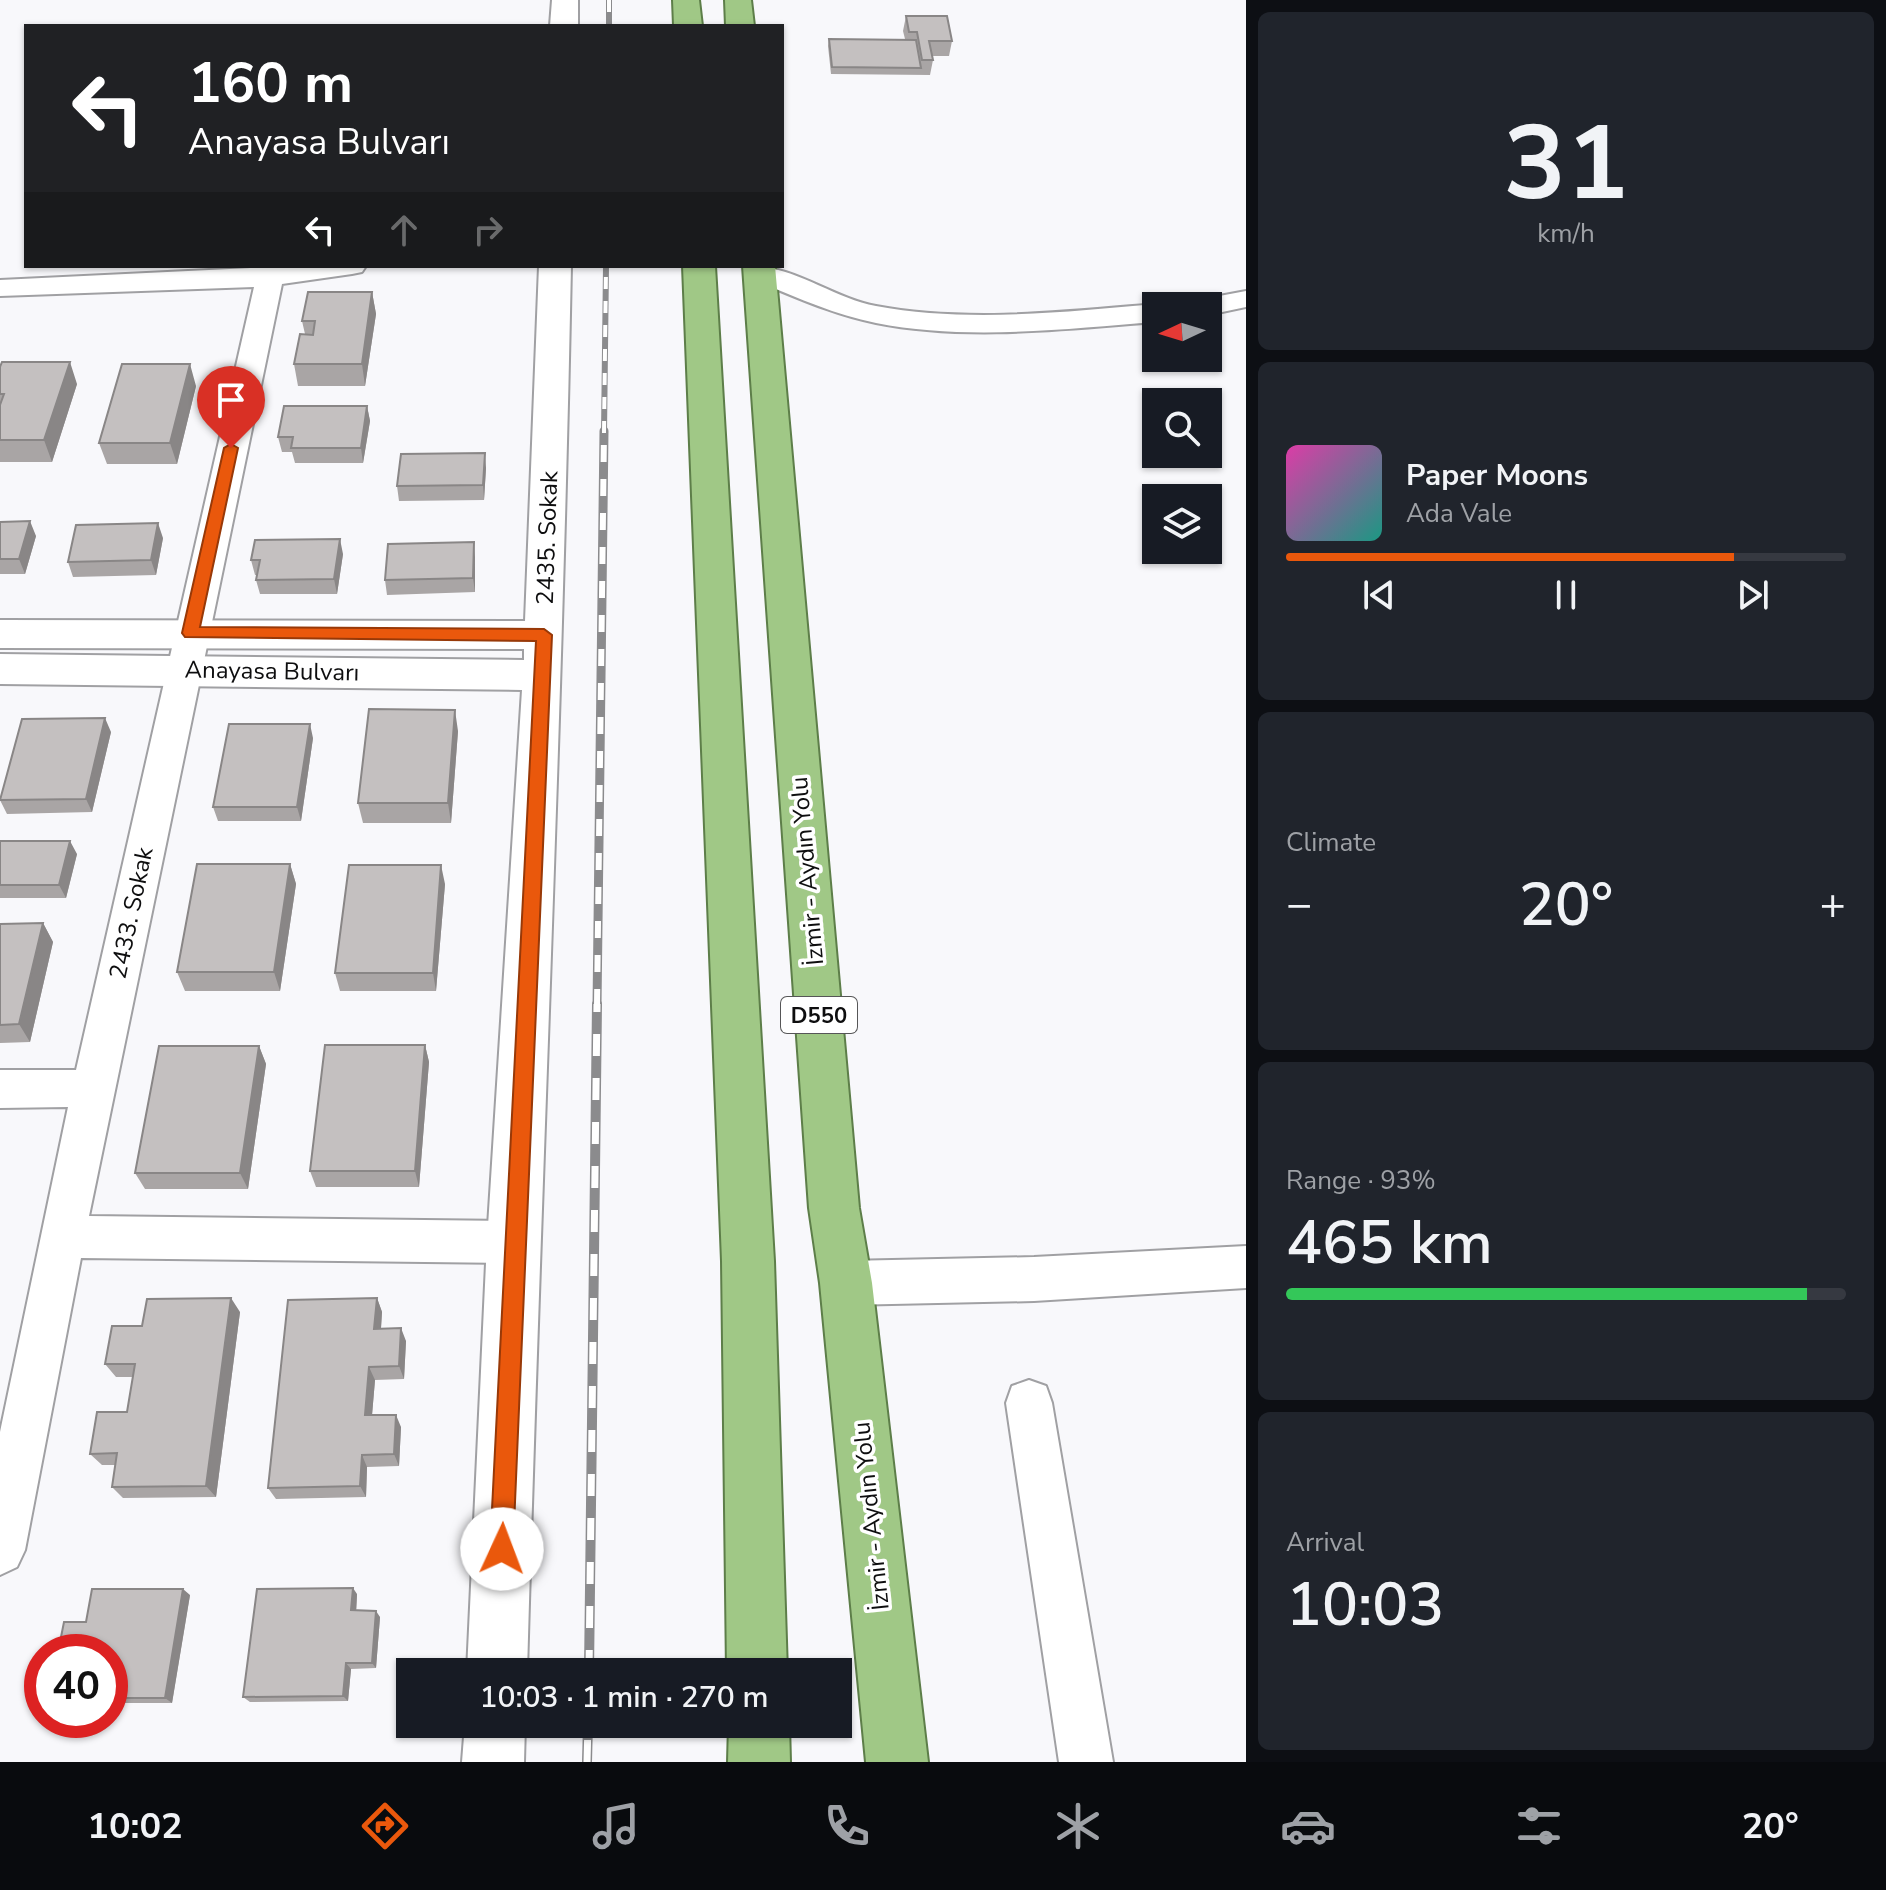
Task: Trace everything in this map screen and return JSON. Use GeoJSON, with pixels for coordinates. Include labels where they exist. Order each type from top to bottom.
{"type":"FeatureCollection","features":[{"type":"Feature","properties":{"kind":"highway"},"geometry":{"type":"LineString","coordinates":[[686,0],[688,24]]}},
{"type":"Feature","properties":{"kind":"highway"},"geometry":{"type":"LineString","coordinates":[[738,0],[740,24]]}},
{"type":"Feature","properties":{"kind":"highway"},"geometry":{"type":"LineString","coordinates":[[699,268],[748,1261],[757,1658]]}},
{"type":"Feature","properties":{"kind":"highway","name":"İzmir - Aydın Yolu"},"geometry":{"type":"LineString","coordinates":[[759,269],[834,1208],[846,1283],[897,1762]]}},
{"type":"Feature","properties":{"kind":"highway"},"geometry":{"type":"LineString","coordinates":[[759,1738],[759,1762]]}},
{"type":"Feature","properties":{"kind":"street"},"geometry":{"type":"LineString","coordinates":[[564,24],[565,0]]}},
{"type":"Feature","properties":{"kind":"street"},"geometry":{"type":"LineString","coordinates":[[1,289],[270,278],[338,268]]}},
{"type":"Feature","properties":{"kind":"street","name":"2435. Sokak"},"geometry":{"type":"LineString","coordinates":[[498,1658],[513,1242],[544,655],[555,268]]}},
{"type":"Feature","properties":{"kind":"street"},"geometry":{"type":"LineString","coordinates":[[759,269],[833,302],[891,317],[1051,321],[1142,314]]}},
{"type":"Feature","properties":{"kind":"street","name":"2433. Sokak"},"geometry":{"type":"LineString","coordinates":[[0,1550],[14,1412],[62,1237],[270,278]]}},
{"type":"Feature","properties":{"kind":"street"},"geometry":{"type":"LineString","coordinates":[[1222,303],[1246,299]]}},
{"type":"Feature","properties":{"kind":"street","name":"Anayasa Bulvarı"},"geometry":{"type":"LineString","coordinates":[[0,634],[187,651],[544,655]]}},
{"type":"Feature","properties":{"kind":"street","name":"Anayasa Bulvarı"},"geometry":{"type":"LineString","coordinates":[[0,669],[187,651]]}},
{"type":"Feature","properties":{"kind":"street"},"geometry":{"type":"LineString","coordinates":[[0,1089],[93,1088]]}},
{"type":"Feature","properties":{"kind":"street"},"geometry":{"type":"LineString","coordinates":[[62,1237],[513,1242]]}},
{"type":"Feature","properties":{"kind":"street"},"geometry":{"type":"LineString","coordinates":[[846,1283],[1034,1279],[1246,1267]]}},
{"type":"Feature","properties":{"kind":"street"},"geometry":{"type":"LineString","coordinates":[[1029,1403],[1086,1762]]}},
{"type":"Feature","properties":{"kind":"street"},"geometry":{"type":"LineString","coordinates":[[493,1762],[494,1738]]}},
{"type":"Feature","properties":{"kind":"building"},"geometry":{"type":"Polygon","coordinates":[[[906,16],[947,16],[952,41],[929,41],[933,60],[922,60],[917,32],[909,32],[906,16]]]}},
{"type":"Feature","properties":{"kind":"building"},"geometry":{"type":"Polygon","coordinates":[[[829,39],[916,40],[921,68],[832,67],[829,39]]]}},
{"type":"Feature","properties":{"kind":"building"},"geometry":{"type":"Polygon","coordinates":[[[308,292],[372,292],[362,364],[294,364],[300,334],[313,335],[315,321],[302,321],[308,292]]]}},
{"type":"Feature","properties":{"kind":"building"},"geometry":{"type":"Polygon","coordinates":[[[2,362],[70,362],[44,440],[0,440],[0,405],[4,394],[0,394],[2,362]]]}},
{"type":"Feature","properties":{"kind":"building"},"geometry":{"type":"Polygon","coordinates":[[[122,364],[190,364],[170,443],[99,443],[122,364]]]}},
{"type":"Feature","properties":{"kind":"building"},"geometry":{"type":"Polygon","coordinates":[[[284,406],[367,406],[361,448],[291,448],[293,437],[278,437],[284,406]]]}},
{"type":"Feature","properties":{"kind":"building"},"geometry":{"type":"Polygon","coordinates":[[[485,453],[483,485],[397,486],[401,454],[485,453]]]}},
{"type":"Feature","properties":{"kind":"building"},"geometry":{"type":"Polygon","coordinates":[[[30,521],[19,559],[0,559],[0,522],[30,521]]]}},
{"type":"Feature","properties":{"kind":"building"},"geometry":{"type":"Polygon","coordinates":[[[158,523],[151,560],[68,562],[76,525],[158,523]]]}},
{"type":"Feature","properties":{"kind":"building"},"geometry":{"type":"Polygon","coordinates":[[[340,539],[334,579],[256,580],[260,560],[251,560],[255,540],[340,539]]]}},
{"type":"Feature","properties":{"kind":"building"},"geometry":{"type":"Polygon","coordinates":[[[474,542],[473,578],[385,580],[388,544],[474,542]]]}},
{"type":"Feature","properties":{"kind":"building"},"geometry":{"type":"Polygon","coordinates":[[[369,709],[455,710],[448,803],[358,803],[369,709]]]}},
{"type":"Feature","properties":{"kind":"building"},"geometry":{"type":"Polygon","coordinates":[[[105,718],[86,799],[0,800],[22,719],[105,718]]]}},
{"type":"Feature","properties":{"kind":"building"},"geometry":{"type":"Polygon","coordinates":[[[229,724],[310,724],[297,807],[213,807],[229,724]]]}},
{"type":"Feature","properties":{"kind":"building"},"geometry":{"type":"Polygon","coordinates":[[[0,841],[70,841],[59,885],[0,885],[0,841]]]}},
{"type":"Feature","properties":{"kind":"building"},"geometry":{"type":"Polygon","coordinates":[[[197,864],[290,864],[274,972],[177,972],[197,864]]]}},
{"type":"Feature","properties":{"kind":"building"},"geometry":{"type":"Polygon","coordinates":[[[349,865],[441,865],[433,973],[335,973],[349,865]]]}},
{"type":"Feature","properties":{"kind":"building"},"geometry":{"type":"Polygon","coordinates":[[[43,923],[19,1024],[0,1025],[0,924],[43,923]]]}},
{"type":"Feature","properties":{"kind":"building"},"geometry":{"type":"Polygon","coordinates":[[[325,1045],[425,1045],[415,1171],[310,1171],[325,1045]]]}},
{"type":"Feature","properties":{"kind":"building"},"geometry":{"type":"Polygon","coordinates":[[[159,1046],[259,1046],[240,1173],[135,1173],[159,1046]]]}},
{"type":"Feature","properties":{"kind":"building"},"geometry":{"type":"Polygon","coordinates":[[[231,1298],[206,1486],[112,1487],[117,1453],[90,1454],[97,1412],[127,1412],[135,1364],[105,1364],[112,1326],[142,1326],[147,1299],[231,1298]]]}},
{"type":"Feature","properties":{"kind":"building"},"geometry":{"type":"Polygon","coordinates":[[[377,1298],[374,1329],[401,1328],[399,1366],[369,1367],[365,1415],[396,1415],[394,1454],[362,1455],[360,1486],[268,1488],[288,1300],[377,1298]]]}},
{"type":"Feature","properties":{"kind":"building"},"geometry":{"type":"Polygon","coordinates":[[[353,1588],[351,1610],[376,1611],[372,1663],[346,1663],[343,1696],[243,1697],[257,1589],[353,1588]]]}},
{"type":"Feature","properties":{"kind":"building"},"geometry":{"type":"Polygon","coordinates":[[[92,1589],[183,1589],[165,1698],[128,1698],[128,1634],[62,1634],[64,1622],[86,1622],[92,1589]]]}},
{"type":"Feature","properties":{"kind":"railway"},"geometry":{"type":"LineString","coordinates":[[609,0],[609,24]]}},
{"type":"Feature","properties":{"kind":"railway"},"geometry":{"type":"LineString","coordinates":[[604,433],[606,268]]}},
{"type":"Feature","properties":{"kind":"railway"},"geometry":{"type":"LineString","coordinates":[[597,1006],[604,431]]}},
{"type":"Feature","properties":{"kind":"railway"},"geometry":{"type":"LineString","coordinates":[[589,1658],[597,1004]]}},
{"type":"Feature","properties":{"kind":"railway"},"geometry":{"type":"LineString","coordinates":[[587,1762],[588,1738]]}},
{"type":"Feature","properties":{"kind":"route"},"geometry":{"type":"LineString","coordinates":[[231,448],[190,633],[544,635],[513,1242],[502,1549]]}}]}
